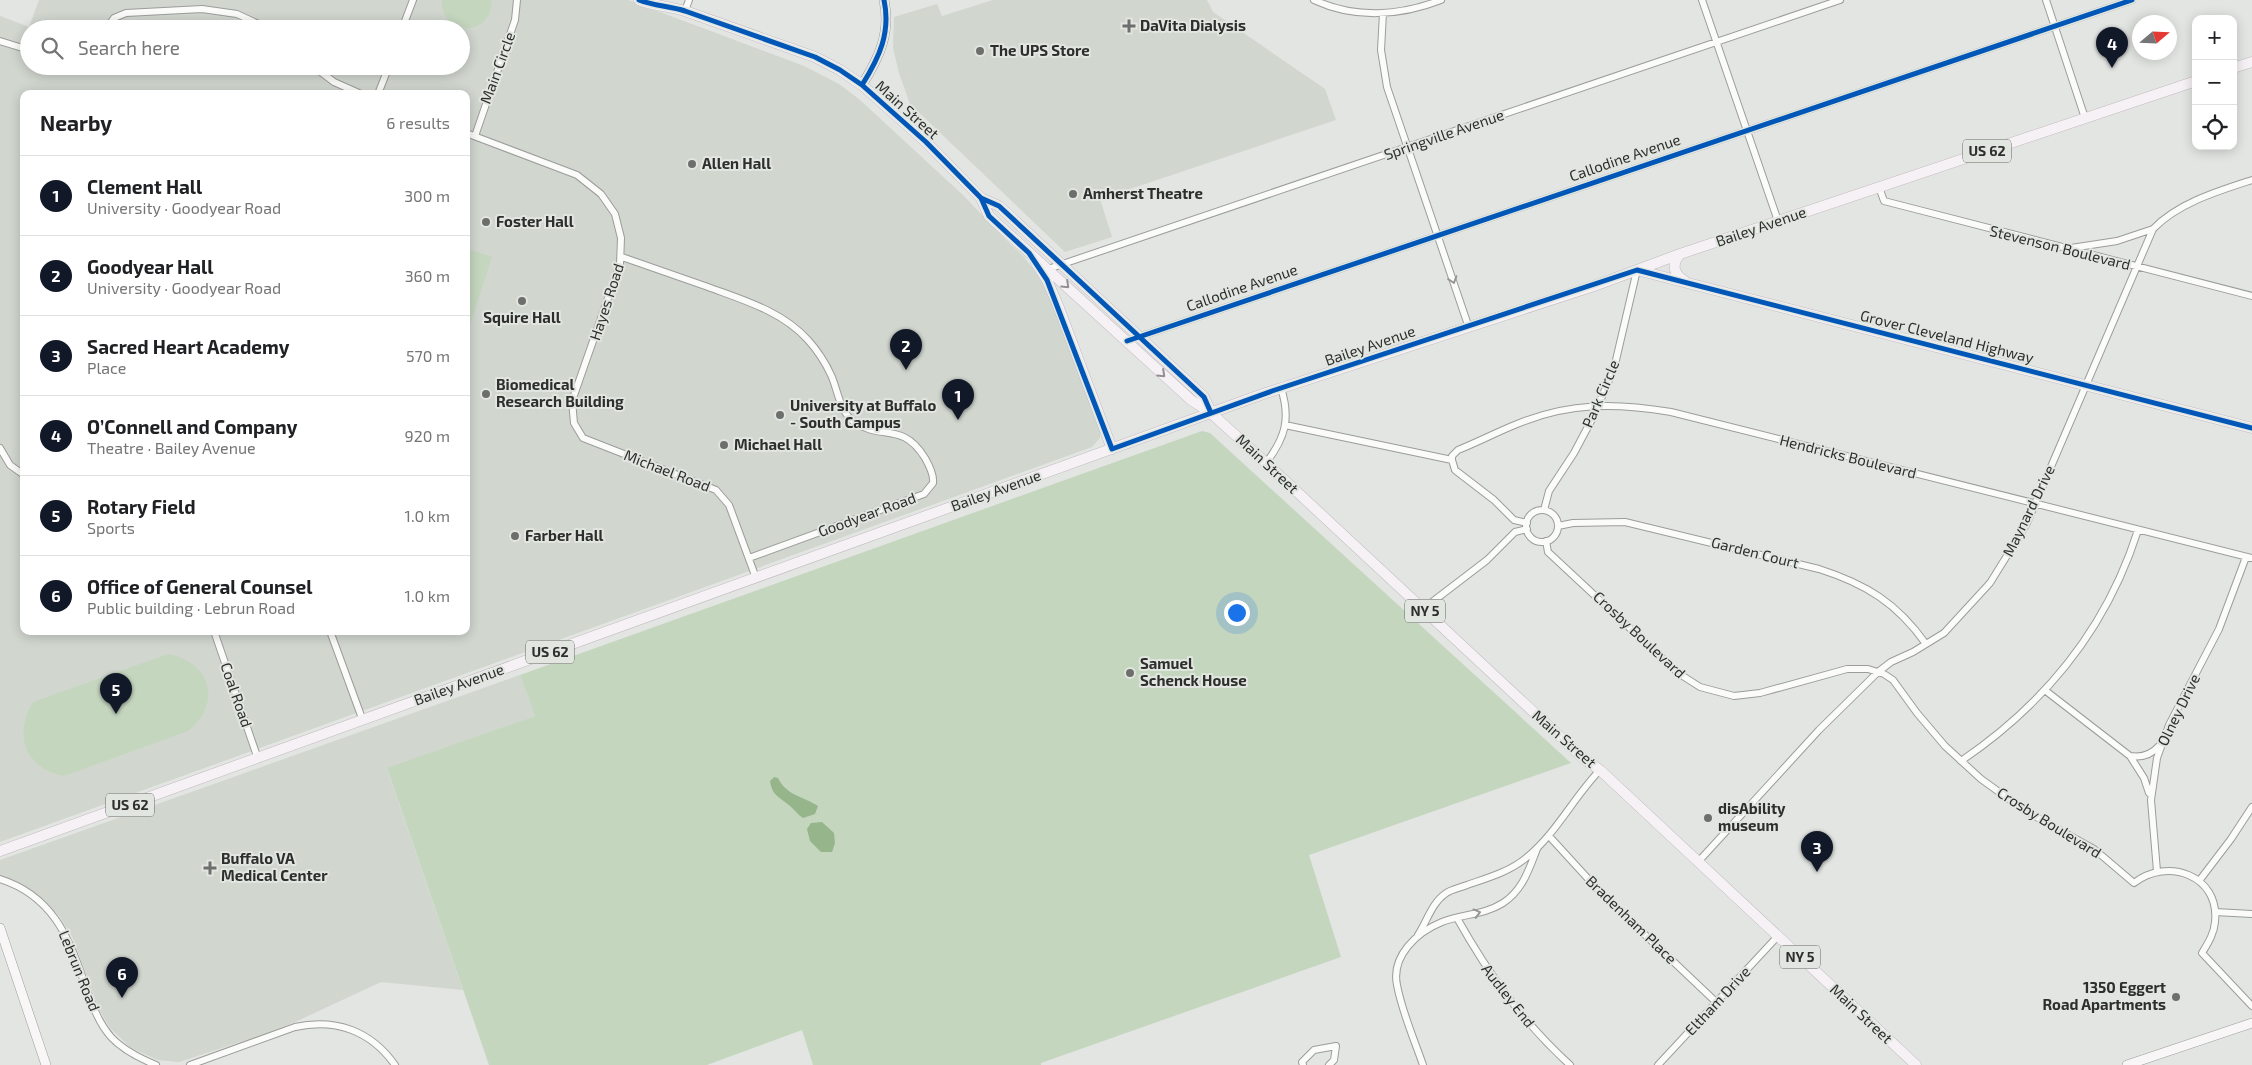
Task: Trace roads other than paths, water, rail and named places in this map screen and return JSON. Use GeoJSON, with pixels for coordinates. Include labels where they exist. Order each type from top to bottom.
{"type":"FeatureCollection","features":[{"type":"Feature","properties":{"kind":"main road","name":"Main Street"},"geometry":{"type":"LineString","coordinates":[[639,0],[652,5],[663,2],[815,58],[840,70],[862,85],[926,142],[981,198],[990,216],[1029,253],[1191,400],[1211,413],[1266,463],[1584,759],[1600,770],[1916,1065]]}},
{"type":"Feature","properties":{"kind":"main road"},"geometry":{"type":"LineString","coordinates":[[2237,67],[2252,62]]}},
{"type":"Feature","properties":{"kind":"main road","name":"Bailey Avenue"},"geometry":{"type":"LineString","coordinates":[[0,851],[1281,388],[1468,325],[1594,286],[1680,254],[2192,82]]}},
{"type":"Feature","properties":{"kind":"main road","name":"Main Street"},"geometry":{"type":"LineString","coordinates":[[981,198],[999,206],[1140,336],[1204,397],[1211,413]]}},
{"type":"Feature","properties":{"kind":"main road"},"geometry":{"type":"LineString","coordinates":[[1029,253],[1047,280],[1059,308],[1112,449]]}},
{"type":"Feature","properties":{"kind":"main road"},"geometry":{"type":"LineString","coordinates":[[1680,254],[1675,264],[1675,272],[1689,284]]}},
{"type":"Feature","properties":{"kind":"main road","name":"Grover Cleveland Highway"},"geometry":{"type":"LineString","coordinates":[[1637,270],[2252,428]]}},
{"type":"Feature","properties":{"kind":"street"},"geometry":{"type":"LineString","coordinates":[[405,20],[413,0]]}},
{"type":"Feature","properties":{"kind":"street","name":"Main Circle"},"geometry":{"type":"LineString","coordinates":[[475,136],[516,20],[517,0]]}},
{"type":"Feature","properties":{"kind":"street"},"geometry":{"type":"LineString","coordinates":[[685,11],[689,0]]}},
{"type":"Feature","properties":{"kind":"street"},"geometry":{"type":"LineString","coordinates":[[862,85],[882,48],[886,24],[884,0]]}},
{"type":"Feature","properties":{"kind":"street"},"geometry":{"type":"LineString","coordinates":[[1314,0],[1347,11],[1382,13],[1410,10],[1441,0]]}},
{"type":"Feature","properties":{"kind":"street"},"geometry":{"type":"LineString","coordinates":[[1702,0],[1778,221]]}},
{"type":"Feature","properties":{"kind":"street","name":"Springville Avenue"},"geometry":{"type":"LineString","coordinates":[[1048,269],[1840,0]]}},
{"type":"Feature","properties":{"kind":"street"},"geometry":{"type":"LineString","coordinates":[[2046,0],[2085,118]]}},
{"type":"Feature","properties":{"kind":"street","name":"Callodine Avenue"},"geometry":{"type":"LineString","coordinates":[[1127,341],[2132,0]]}},
{"type":"Feature","properties":{"kind":"street"},"geometry":{"type":"LineString","coordinates":[[113,20],[126,13],[202,9],[238,14],[250,20]]}},
{"type":"Feature","properties":{"kind":"street"},"geometry":{"type":"LineString","coordinates":[[1382,13],[1381,50],[1383,69],[1407,147],[1468,325]]}},
{"type":"Feature","properties":{"kind":"street"},"geometry":{"type":"LineString","coordinates":[[0,41],[20,47]]}},
{"type":"Feature","properties":{"kind":"street"},"geometry":{"type":"LineString","coordinates":[[325,75],[334,82],[352,90]]}},
{"type":"Feature","properties":{"kind":"street"},"geometry":{"type":"LineString","coordinates":[[380,90],[385,75]]}},
{"type":"Feature","properties":{"kind":"street","name":"Hayes Road"},"geometry":{"type":"LineString","coordinates":[[470,134],[577,175],[594,186],[615,214],[622,238],[622,257],[616,281],[572,401],[574,423],[583,438]]}},
{"type":"Feature","properties":{"kind":"street","name":"Maynard Drive"},"geometry":{"type":"LineString","coordinates":[[1698,862],[1820,730],[1878,672],[1891,662],[1944,633],[1990,583],[2015,545],[2035,504],[2153,229],[2160,221],[2192,203],[2252,180]]}},
{"type":"Feature","properties":{"kind":"street","name":"Stevenson Boulevard"},"geometry":{"type":"LineString","coordinates":[[1879,187],[1884,201],[2252,296]]}},
{"type":"Feature","properties":{"kind":"street","name":"Maynard Drive"},"geometry":{"type":"LineString","coordinates":[[2067,249],[2117,241],[2153,229]]}},
{"type":"Feature","properties":{"kind":"street","name":"Goodyear Road"},"geometry":{"type":"LineString","coordinates":[[622,257],[756,305],[778,315],[808,340],[820,356],[831,374],[842,406],[849,418],[867,427],[907,437],[916,444],[927,461],[934,483],[924,494],[749,558]]}},
{"type":"Feature","properties":{"kind":"street","name":"Park Circle"},"geometry":{"type":"LineString","coordinates":[[1544,510],[1548,491],[1574,453],[1599,405],[1616,360],[1637,270]]}},
{"type":"Feature","properties":{"kind":"street"},"geometry":{"type":"LineString","coordinates":[[1266,463],[1280,444],[1285,425],[1287,413],[1281,388]]}},
{"type":"Feature","properties":{"kind":"street","name":"Hendricks Boulevard"},"geometry":{"type":"LineString","coordinates":[[1452,460],[1452,456],[1458,450],[1516,424],[1557,411],[1599,405],[1647,408],[1671,412],[2249,557]]}},
{"type":"Feature","properties":{"kind":"street"},"geometry":{"type":"LineString","coordinates":[[1285,425],[1452,460]]}},
{"type":"Feature","properties":{"kind":"street","name":"Michael Road"},"geometry":{"type":"LineString","coordinates":[[583,438],[716,490],[729,505],[756,578]]}},
{"type":"Feature","properties":{"kind":"street"},"geometry":{"type":"LineString","coordinates":[[0,448],[10,465],[20,472]]}},
{"type":"Feature","properties":{"kind":"street","name":"Crosby Boulevard"},"geometry":{"type":"LineString","coordinates":[[1452,460],[1455,470],[1494,500],[1514,520],[1527,526],[1532,538],[1536,541],[1546,542],[1548,552],[1678,674],[1700,687],[1721,694],[1747,695],[1847,669],[1868,669],[1878,672],[1893,680],[1930,730],[1981,779],[2024,810],[2094,849],[2134,883],[2142,877],[2157,871],[2175,870],[2199,881]]}},
{"type":"Feature","properties":{"kind":"street"},"geometry":{"type":"LineString","coordinates":[[1423,609],[1469,575],[1516,532],[1527,526],[1535,512],[1544,510],[1556,517],[1558,526],[1556,534],[1546,542]]}},
{"type":"Feature","properties":{"kind":"street","name":"Garden Court"},"geometry":{"type":"LineString","coordinates":[[1558,526],[1573,523],[1625,522],[1828,572],[1861,585],[1889,603],[1902,614],[1926,644]]}},
{"type":"Feature","properties":{"kind":"street"},"geometry":{"type":"LineString","coordinates":[[1961,761],[2006,729],[2046,691],[2079,650],[2106,606],[2129,556],[2138,530]]}},
{"type":"Feature","properties":{"kind":"street","name":"Olney Drive"},"geometry":{"type":"LineString","coordinates":[[2157,871],[2151,800],[2153,776],[2161,743],[2219,629],[2249,557]]}},
{"type":"Feature","properties":{"kind":"street","name":"Coal Road"},"geometry":{"type":"LineString","coordinates":[[215,635],[258,758]]}},
{"type":"Feature","properties":{"kind":"street"},"geometry":{"type":"LineString","coordinates":[[331,635],[363,721]]}},
{"type":"Feature","properties":{"kind":"street"},"geometry":{"type":"LineString","coordinates":[[2046,691],[2130,756],[2144,778],[2151,800]]}},
{"type":"Feature","properties":{"kind":"street"},"geometry":{"type":"LineString","coordinates":[[2130,756],[2137,758],[2152,753],[2161,743]]}},
{"type":"Feature","properties":{"kind":"street"},"geometry":{"type":"LineString","coordinates":[[1423,1065],[1396,985],[1397,968],[1400,958],[1416,938],[1434,905],[1447,892],[1504,871],[1524,860],[1549,836],[1587,783],[1600,770]]}},
{"type":"Feature","properties":{"kind":"street"},"geometry":{"type":"LineString","coordinates":[[2252,807],[2231,839],[2199,881],[2211,897],[2215,912],[2214,931],[2202,954],[2252,1006]]}},
{"type":"Feature","properties":{"kind":"street","name":"Bradenham Place"},"geometry":{"type":"LineString","coordinates":[[1549,836],[1602,894],[1716,1002]]}},
{"type":"Feature","properties":{"kind":"street"},"geometry":{"type":"LineString","coordinates":[[1416,938],[1434,926],[1457,918],[1481,913],[1505,902],[1527,876],[1537,849]]}},
{"type":"Feature","properties":{"kind":"street","name":"Lebrun Road"},"geometry":{"type":"LineString","coordinates":[[0,880],[28,893],[54,917],[70,940],[90,1000],[100,1023],[110,1036],[124,1048],[156,1065]]}},
{"type":"Feature","properties":{"kind":"street"},"geometry":{"type":"LineString","coordinates":[[2215,912],[2252,914]]}},
{"type":"Feature","properties":{"kind":"street","name":"Audley End"},"geometry":{"type":"LineString","coordinates":[[1457,918],[1484,965],[1500,988],[1542,1038],[1570,1065]]}},
{"type":"Feature","properties":{"kind":"street"},"geometry":{"type":"LineString","coordinates":[[0,928],[46,1065]]}},
{"type":"Feature","properties":{"kind":"street","name":"Eltham Drive"},"geometry":{"type":"LineString","coordinates":[[1658,1065],[1778,936]]}},
{"type":"Feature","properties":{"kind":"street"},"geometry":{"type":"LineString","coordinates":[[2127,1065],[2252,1022]]}},
{"type":"Feature","properties":{"kind":"street"},"geometry":{"type":"LineString","coordinates":[[190,1065],[295,1027],[311,1024],[339,1026],[359,1032],[379,1046],[395,1065]]}},
{"type":"Feature","properties":{"kind":"street"},"geometry":{"type":"LineString","coordinates":[[1303,1065],[1302,1062],[1314,1050],[1336,1046],[1334,1060],[1329,1065]]}},
{"type":"Feature","properties":{"kind":"place","name":"DaVita Dialysis"},"geometry":{"type":"Point","coordinates":[1129,26]}},
{"type":"Feature","properties":{"kind":"place","name":"The UPS Store"},"geometry":{"type":"Point","coordinates":[980,51]}},
{"type":"Feature","properties":{"kind":"place","name":"O’Connell and Company"},"geometry":{"type":"Point","coordinates":[2112,68]}},
{"type":"Feature","properties":{"kind":"place","name":"Allen Hall"},"geometry":{"type":"Point","coordinates":[692,164]}},
{"type":"Feature","properties":{"kind":"place","name":"Amherst Theatre"},"geometry":{"type":"Point","coordinates":[1073,194]}},
{"type":"Feature","properties":{"kind":"place","name":"Foster Hall"},"geometry":{"type":"Point","coordinates":[486,222]}},
{"type":"Feature","properties":{"kind":"place","name":"Squire Hall"},"geometry":{"type":"Point","coordinates":[522,301]}},
{"type":"Feature","properties":{"kind":"place","name":"Goodyear Hall"},"geometry":{"type":"Point","coordinates":[906,370]}},
{"type":"Feature","properties":{"kind":"place","name":"Biomedical Research Building"},"geometry":{"type":"Point","coordinates":[486,394]}},
{"type":"Feature","properties":{"kind":"place","name":"University at Buffalo - South Campus"},"geometry":{"type":"Point","coordinates":[780,415]}},
{"type":"Feature","properties":{"kind":"place","name":"Clement Hall"},"geometry":{"type":"Point","coordinates":[958,420]}},
{"type":"Feature","properties":{"kind":"place","name":"Michael Hall"},"geometry":{"type":"Point","coordinates":[724,445]}},
{"type":"Feature","properties":{"kind":"place","name":"Farber Hall"},"geometry":{"type":"Point","coordinates":[515,536]}},
{"type":"Feature","properties":{"kind":"place","name":"Samuel Schenck House"},"geometry":{"type":"Point","coordinates":[1130,673]}},
{"type":"Feature","properties":{"kind":"place","name":"Rotary Field"},"geometry":{"type":"Point","coordinates":[116,714]}},
{"type":"Feature","properties":{"kind":"place","name":"disAbility museum"},"geometry":{"type":"Point","coordinates":[1708,818]}},
{"type":"Feature","properties":{"kind":"place","name":"Buffalo VA Medical Center"},"geometry":{"type":"Point","coordinates":[210,868]}},
{"type":"Feature","properties":{"kind":"place","name":"Sacred Heart Academy"},"geometry":{"type":"Point","coordinates":[1817,872]}},
{"type":"Feature","properties":{"kind":"place","name":"1350 Eggert Road Apartments"},"geometry":{"type":"Point","coordinates":[2176,997]}},
{"type":"Feature","properties":{"kind":"place","name":"Office of General Counsel"},"geometry":{"type":"Point","coordinates":[122,998]}}]}
